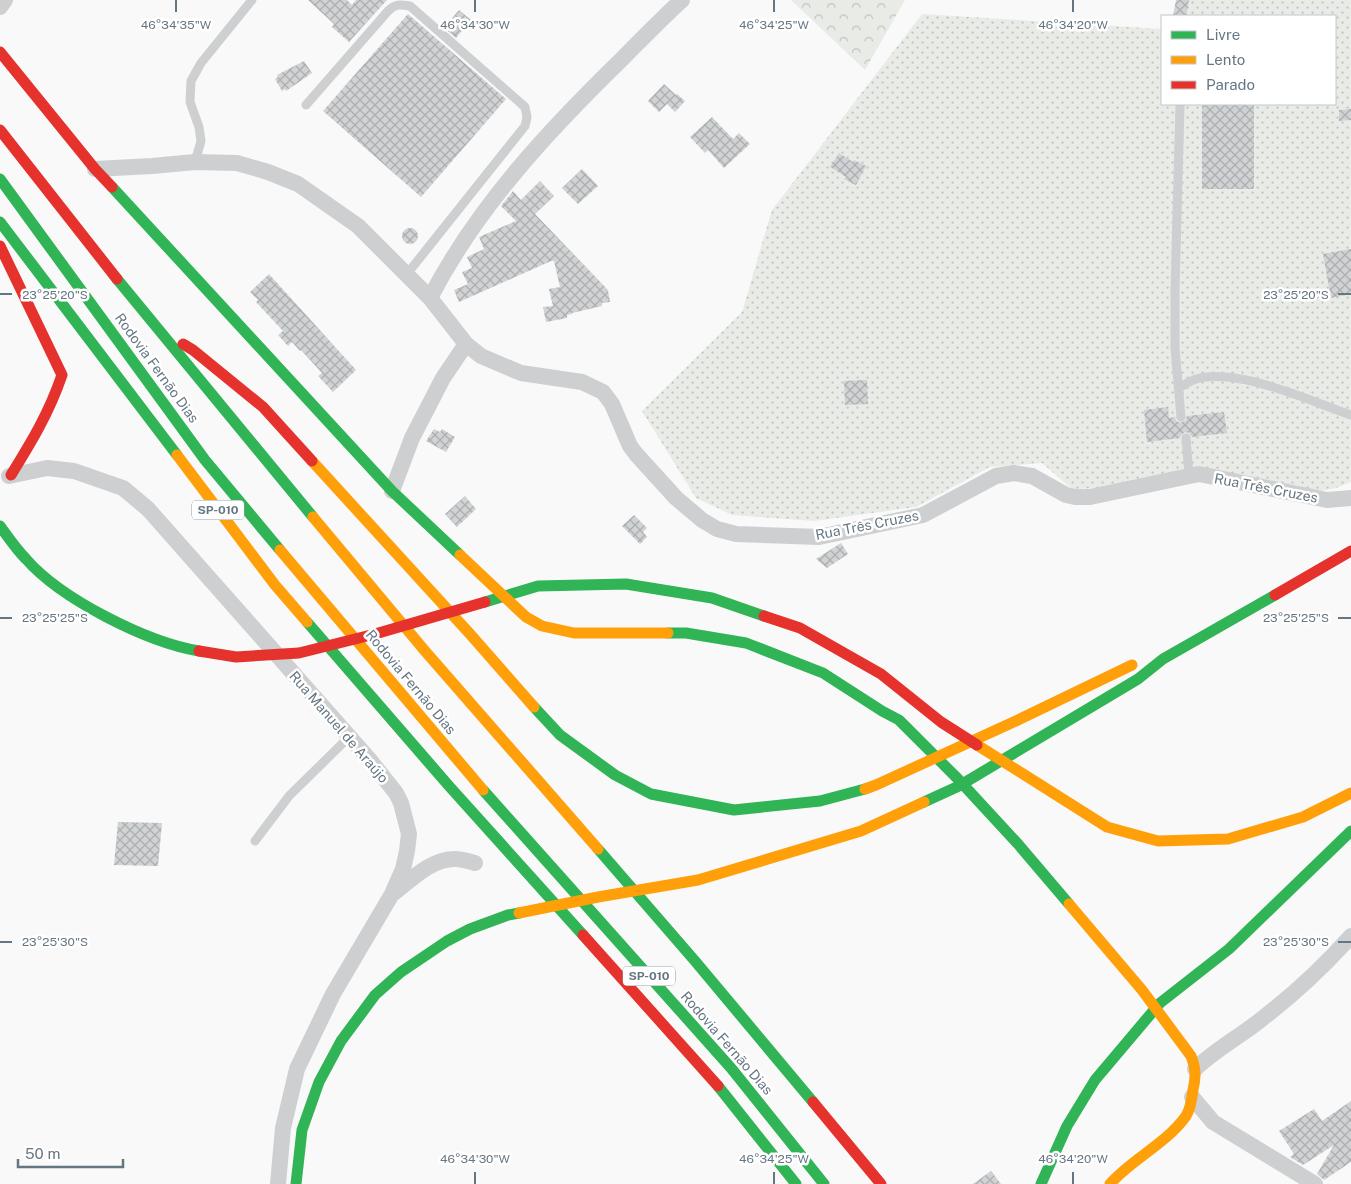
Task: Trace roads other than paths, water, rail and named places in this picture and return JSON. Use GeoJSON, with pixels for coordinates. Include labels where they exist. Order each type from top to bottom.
{"type":"FeatureCollection","features":[{"type":"Feature","properties":{"kind":"main road"},"geometry":{"type":"LineString","coordinates":[[0,52],[94,169],[392,491],[526,617],[542,626],[574,633],[686,633],[746,643],[823,673],[899,720],[958,778],[1018,844],[1142,990],[1191,1056],[1196,1069],[1187,1115],[1171,1132],[1117,1176],[1110,1184]]}},
{"type":"Feature","properties":{"kind":"main road"},"geometry":{"type":"LineString","coordinates":[[0,130],[157,329],[425,651],[695,961],[882,1184]]}},
{"type":"Feature","properties":{"kind":"main road","name":"Rodovia Fernão Dias"},"geometry":{"type":"LineString","coordinates":[[0,179],[205,460],[468,774],[731,1068],[824,1184]]}},
{"type":"Feature","properties":{"kind":"main road","name":"SP-010"},"geometry":{"type":"LineString","coordinates":[[0,222],[275,585],[449,786],[712,1078],[796,1184]]}},
{"type":"Feature","properties":{"kind":"main road"},"geometry":{"type":"LineString","coordinates":[[0,246],[62,376],[40,428],[6,477]]}},
{"type":"Feature","properties":{"kind":"main road"},"geometry":{"type":"LineString","coordinates":[[157,329],[193,350],[263,407],[560,735],[615,775],[651,794],[734,810],[820,801],[848,794],[876,785],[1018,720],[1131,665],[1163,659]]}},
{"type":"Feature","properties":{"kind":"main road"},"geometry":{"type":"LineString","coordinates":[[0,526],[26,560],[61,591],[98,612],[133,629],[183,648],[236,657],[299,653],[375,634],[538,586],[626,584],[712,598],[800,628],[880,674],[940,722],[1107,827],[1158,841],[1228,839],[1303,817],[1351,793]]}},
{"type":"Feature","properties":{"kind":"main road"},"geometry":{"type":"LineString","coordinates":[[296,1184],[302,1130],[319,1082],[341,1040],[375,995],[408,967],[447,940],[508,915],[698,880],[861,831],[959,786],[1138,679],[1163,659],[1351,551]]}},
{"type":"Feature","properties":{"kind":"main road"},"geometry":{"type":"LineString","coordinates":[[1041,1184],[1067,1126],[1095,1080],[1160,1003],[1229,949],[1351,831]]}},
{"type":"Feature","properties":{"kind":"street"},"geometry":{"type":"LineString","coordinates":[[0,7],[5,0]]}},
{"type":"Feature","properties":{"kind":"street"},"geometry":{"type":"LineString","coordinates":[[430,298],[448,264],[469,233],[555,126],[682,0]]}},
{"type":"Feature","properties":{"kind":"street","name":"Rua Três Cruzes"},"geometry":{"type":"LineString","coordinates":[[94,169],[195,162],[237,163],[268,172],[298,184],[358,226],[430,298],[466,344],[482,356],[522,373],[582,382],[603,392],[612,404],[630,446],[676,498],[702,520],[717,529],[736,534],[819,537],[923,515],[996,476],[1014,473],[1032,476],[1066,495],[1075,497],[1090,497],[1199,474],[1327,500],[1351,498]]}},
{"type":"Feature","properties":{"kind":"street"},"geometry":{"type":"LineString","coordinates":[[392,491],[412,438],[443,378],[466,344]]}},
{"type":"Feature","properties":{"kind":"street","name":"Rua Manuel de Araújo"},"geometry":{"type":"LineString","coordinates":[[6,477],[47,468],[74,471],[123,488],[148,509],[380,772],[401,803],[409,834],[403,869],[392,894],[333,994],[297,1070],[283,1128],[278,1184]]}},
{"type":"Feature","properties":{"kind":"street"},"geometry":{"type":"LineString","coordinates":[[392,894],[429,867],[442,860],[457,859],[475,863]]}},
{"type":"Feature","properties":{"kind":"street"},"geometry":{"type":"LineString","coordinates":[[1196,1069],[1209,1056],[1263,1018],[1335,954],[1351,936]]}},
{"type":"Feature","properties":{"kind":"street"},"geometry":{"type":"LineString","coordinates":[[1192,1097],[1213,1122],[1315,1184]]}},
{"type":"Feature","properties":{"kind":"lane"},"geometry":{"type":"LineString","coordinates":[[195,162],[201,141],[190,102],[191,81],[201,63],[252,0]]}},
{"type":"Feature","properties":{"kind":"lane"},"geometry":{"type":"LineString","coordinates":[[306,105],[394,6],[402,4],[410,6],[525,107],[527,117],[525,126],[408,274]]}},
{"type":"Feature","properties":{"kind":"lane"},"geometry":{"type":"LineString","coordinates":[[1180,105],[1175,348],[1181,416]]}},
{"type":"Feature","properties":{"kind":"lane"},"geometry":{"type":"LineString","coordinates":[[1179,388],[1196,379],[1216,376],[1238,377],[1351,415]]}},
{"type":"Feature","properties":{"kind":"lane"},"geometry":{"type":"LineString","coordinates":[[1186,438],[1189,475]]}},
{"type":"Feature","properties":{"kind":"lane"},"geometry":{"type":"LineString","coordinates":[[254,841],[289,796],[349,738]]}}]}
